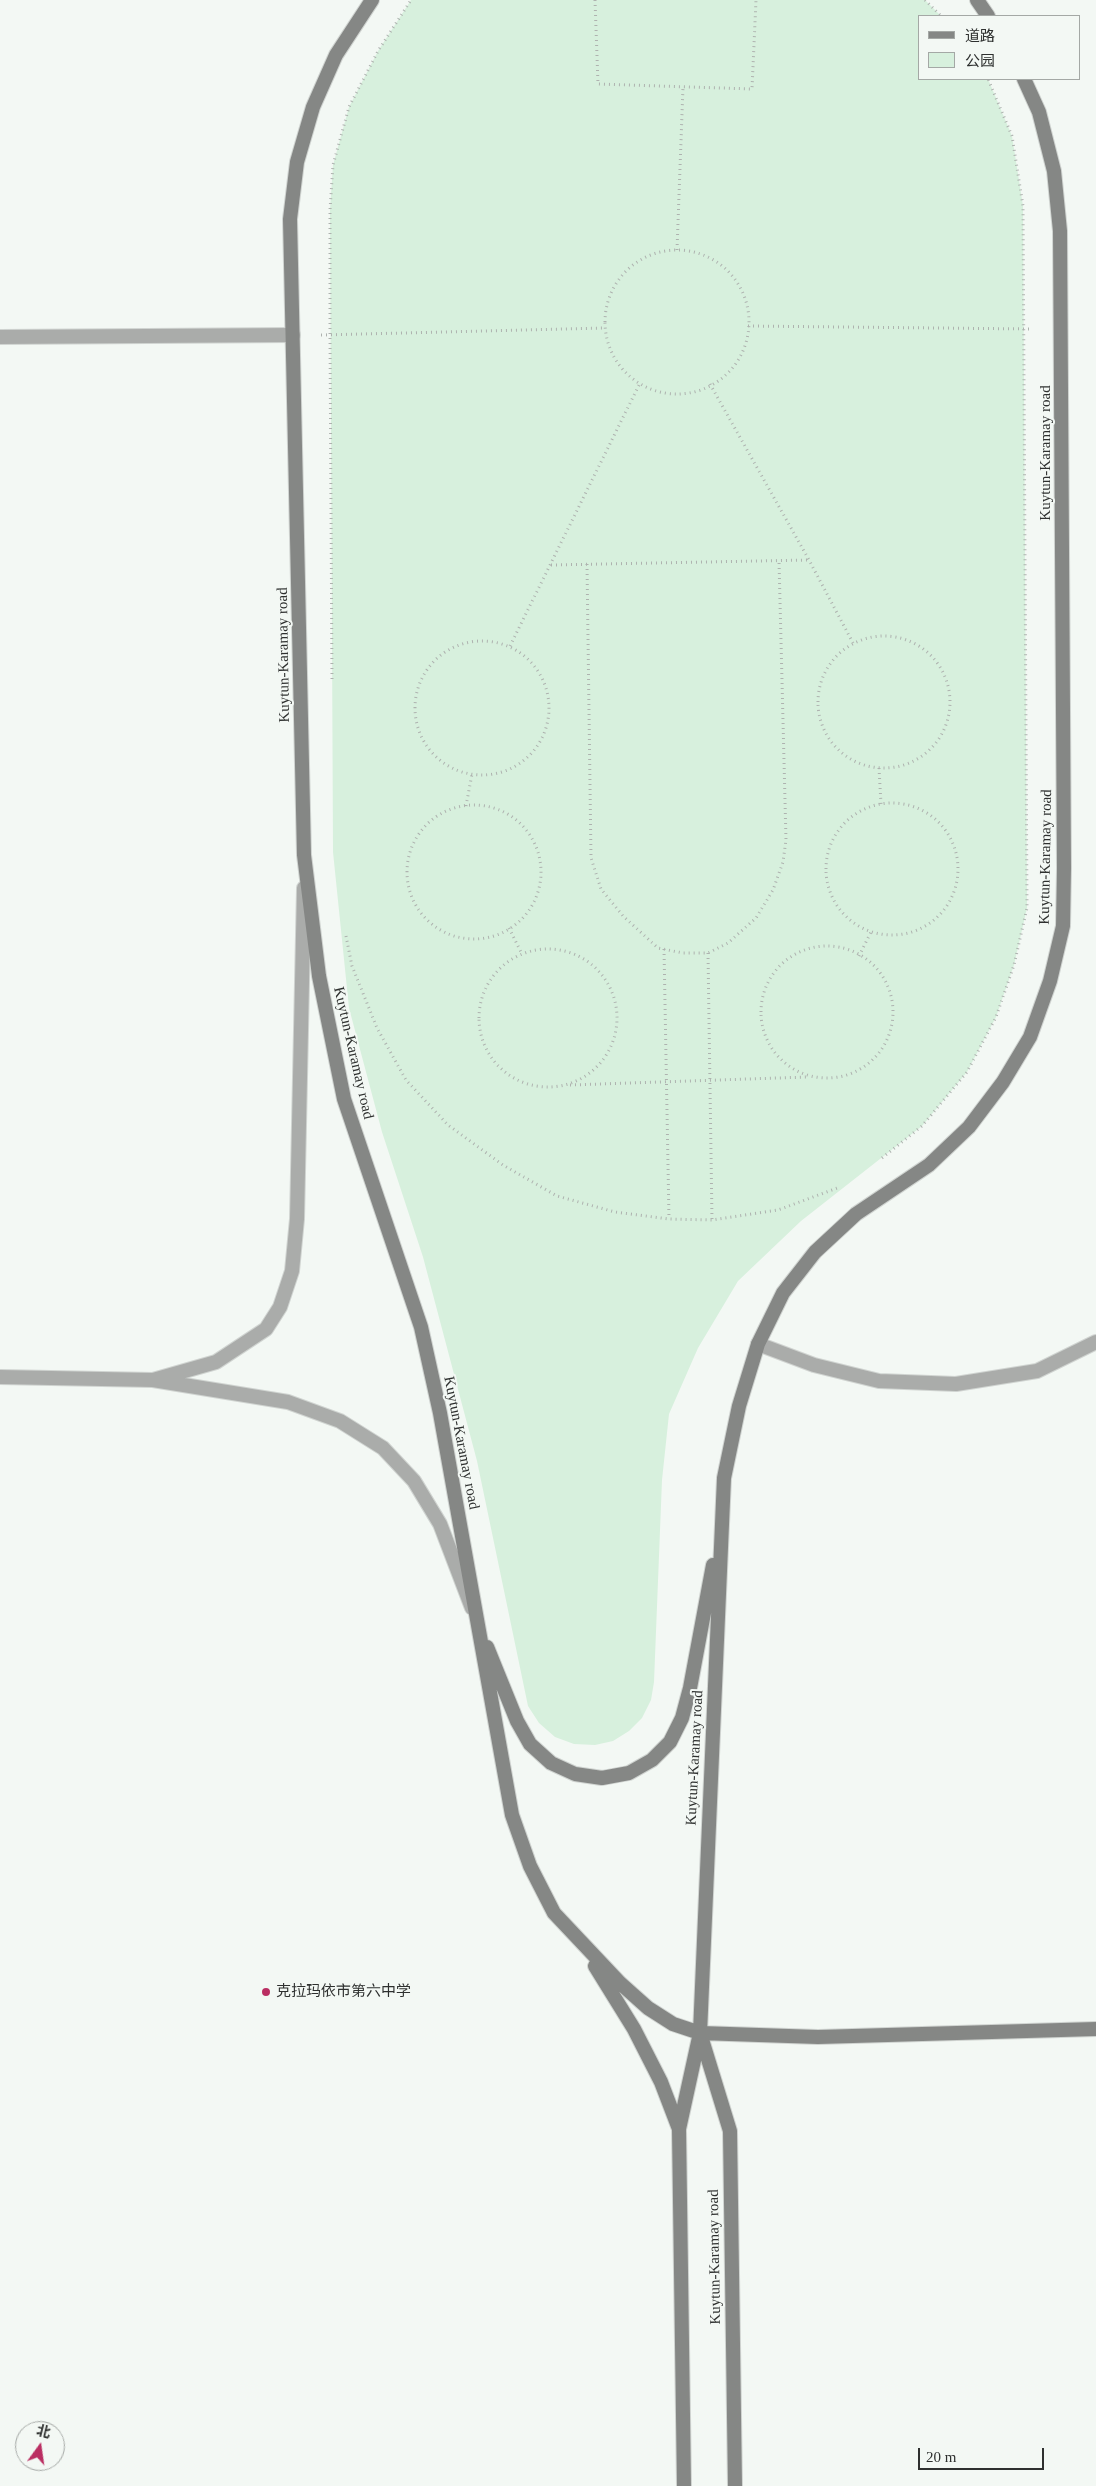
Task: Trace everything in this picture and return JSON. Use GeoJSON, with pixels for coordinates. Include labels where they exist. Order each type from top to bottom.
{"type":"FeatureCollection","features":[{"type":"Feature","properties":{"kind":"main road","name":"Kuytun-Karamay road"},"geometry":{"type":"LineString","coordinates":[[372,0],[336,54],[313,107],[297,162],[290,219],[304,855],[319,976],[344,1099],[421,1327],[440,1413],[512,1815],[530,1866],[554,1913],[583,1946],[648,2008],[673,2024],[700,2032]]}},
{"type":"Feature","properties":{"kind":"main road"},"geometry":{"type":"LineString","coordinates":[[977,0],[987,15]]}},
{"type":"Feature","properties":{"kind":"main road","name":"Kuytun-Karamay road"},"geometry":{"type":"LineString","coordinates":[[684,2486],[679,2129],[700,2032],[724,1478],[739,1406],[758,1344],[783,1293],[815,1252],[856,1214],[929,1165],[969,1127],[1004,1082],[1030,1037],[1050,981],[1063,926],[1062,330],[1060,231],[1054,171],[1038,112],[1024,80]]}},
{"type":"Feature","properties":{"kind":"main road"},"geometry":{"type":"LineString","coordinates":[[476,1621],[517,1721],[530,1744],[551,1763],[575,1774],[602,1778],[629,1772],[652,1760],[670,1742],[682,1718],[690,1688],[722,1512]]}},
{"type":"Feature","properties":{"kind":"main road"},"geometry":{"type":"LineString","coordinates":[[583,1946],[634,2029],[661,2082],[679,2129]]}},
{"type":"Feature","properties":{"kind":"main road"},"geometry":{"type":"LineString","coordinates":[[700,2032],[818,2037],[1096,2029]]}},
{"type":"Feature","properties":{"kind":"main road","name":"Kuytun-Karamay road"},"geometry":{"type":"LineString","coordinates":[[700,2032],[730,2130],[735,2486]]}},
{"type":"Feature","properties":{"kind":"street"},"geometry":{"type":"LineString","coordinates":[[0,337],[293,335]]}},
{"type":"Feature","properties":{"kind":"street"},"geometry":{"type":"LineString","coordinates":[[153,1380],[216,1362],[266,1329],[280,1307],[292,1271],[297,1219],[304,855]]}},
{"type":"Feature","properties":{"kind":"street"},"geometry":{"type":"LineString","coordinates":[[758,1344],[814,1365],[879,1381],[956,1384],[1037,1370],[1096,1342]]}},
{"type":"Feature","properties":{"kind":"street"},"geometry":{"type":"LineString","coordinates":[[0,1377],[153,1380],[288,1402],[340,1421],[383,1448],[414,1481],[440,1524],[476,1621]]}},
{"type":"Feature","properties":{"kind":"path"},"geometry":{"type":"LineString","coordinates":[[332,683],[330,210],[333,166],[349,107],[378,50],[411,0]]}},
{"type":"Feature","properties":{"kind":"path"},"geometry":{"type":"LineString","coordinates":[[595,0],[598,84],[752,89],[756,0]]}},
{"type":"Feature","properties":{"kind":"path"},"geometry":{"type":"LineString","coordinates":[[925,0],[940,15]]}},
{"type":"Feature","properties":{"kind":"path"},"geometry":{"type":"LineString","coordinates":[[875,1164],[922,1126],[967,1072],[996,1017],[1014,965],[1027,908],[1023,206],[1012,136],[988,80]]}},
{"type":"Feature","properties":{"kind":"path"},"geometry":{"type":"LineString","coordinates":[[677,250],[683,87]]}},
{"type":"Feature","properties":{"kind":"path"},"geometry":{"type":"LineString","coordinates":[[684,250],[707,257],[727,270],[742,290],[748,314],[748,326],[747,338],[737,361],[720,380],[698,391],[674,394],[652,389],[640,383],[632,378],[616,361],[606,339],[604,317],[609,294],[621,275],[639,260],[660,251],[684,250]]}},
{"type":"Feature","properties":{"kind":"path"},"geometry":{"type":"LineString","coordinates":[[748,326],[1062,330]]}},
{"type":"Feature","properties":{"kind":"path"},"geometry":{"type":"LineString","coordinates":[[293,335],[605,328]]}},
{"type":"Feature","properties":{"kind":"path"},"geometry":{"type":"LineString","coordinates":[[510,646],[640,383]]}},
{"type":"Feature","properties":{"kind":"path"},"geometry":{"type":"LineString","coordinates":[[710,384],[809,560],[853,643]]}},
{"type":"Feature","properties":{"kind":"path"},"geometry":{"type":"LineString","coordinates":[[551,565],[809,560]]}},
{"type":"Feature","properties":{"kind":"path"},"geometry":{"type":"LineString","coordinates":[[587,564],[591,858],[601,889],[606,896],[623,916],[658,948],[683,953],[708,953],[728,943],[756,918],[773,890],[783,862],[786,840],[779,561]]}},
{"type":"Feature","properties":{"kind":"path"},"geometry":{"type":"LineString","coordinates":[[874,636],[897,636],[918,644],[935,659],[948,686],[951,701],[947,723],[936,743],[920,758],[900,766],[879,768],[858,763],[840,751],[826,735],[818,715],[818,694],[823,673],[835,655],[853,643],[874,636]]}},
{"type":"Feature","properties":{"kind":"path"},"geometry":{"type":"LineString","coordinates":[[488,641],[510,646],[529,659],[543,678],[549,701],[548,724],[539,745],[522,762],[501,773],[472,774],[449,766],[437,758],[423,743],[416,722],[414,701],[420,681],[431,663],[448,649],[467,642],[488,641]]}},
{"type":"Feature","properties":{"kind":"path"},"geometry":{"type":"LineString","coordinates":[[879,768],[881,804]]}},
{"type":"Feature","properties":{"kind":"path"},"geometry":{"type":"LineString","coordinates":[[466,806],[472,774]]}},
{"type":"Feature","properties":{"kind":"path"},"geometry":{"type":"LineString","coordinates":[[896,802],[918,807],[937,820],[951,838],[958,859],[958,882],[949,903],[935,921],[915,932],[892,936],[871,932],[852,922],[837,907],[828,888],[826,867],[829,846],[840,828],[855,813],[881,804],[896,802]]}},
{"type":"Feature","properties":{"kind":"path"},"geometry":{"type":"LineString","coordinates":[[472,805],[493,808],[512,817],[527,832],[537,851],[541,871],[538,892],[528,911],[509,928],[495,936],[474,939],[451,936],[431,924],[416,907],[407,884],[407,861],[414,840],[429,822],[450,809],[472,805]]}},
{"type":"Feature","properties":{"kind":"path"},"geometry":{"type":"LineString","coordinates":[[345,928],[352,966],[377,1028],[406,1080],[448,1125],[503,1166],[557,1196],[615,1212],[669,1219],[712,1220],[778,1210],[839,1188],[846,1183]]}},
{"type":"Feature","properties":{"kind":"path"},"geometry":{"type":"LineString","coordinates":[[509,928],[522,954]]}},
{"type":"Feature","properties":{"kind":"path"},"geometry":{"type":"LineString","coordinates":[[859,956],[871,932]]}},
{"type":"Feature","properties":{"kind":"path"},"geometry":{"type":"LineString","coordinates":[[568,1085],[590,1074],[606,1057],[616,1035],[617,1011],[611,988],[597,969],[578,955],[555,949],[532,950],[512,958],[495,973],[484,991],[478,1013],[480,1034],[489,1056],[504,1072],[523,1083],[544,1088],[568,1085],[811,1076],[832,1079],[854,1072],[873,1060],[886,1041],[893,1019],[891,996],[882,976],[866,959],[846,949],[823,946],[802,951],[785,961],[771,976],[762,996],[761,1017],[765,1037],[776,1055],[792,1069],[811,1076]]}},
{"type":"Feature","properties":{"kind":"path"},"geometry":{"type":"LineString","coordinates":[[664,949],[669,1219]]}},
{"type":"Feature","properties":{"kind":"path"},"geometry":{"type":"LineString","coordinates":[[708,953],[712,1220]]}},
{"type":"Feature","properties":{"kind":"green space"},"geometry":{"type":"Polygon","coordinates":[[[411,0],[925,0],[940,15],[918,15],[918,80],[988,80],[1012,136],[1023,206],[1027,908],[1014,965],[996,1017],[967,1072],[922,1126],[801,1221],[738,1281],[698,1348],[669,1414],[662,1480],[654,1682],[651,1700],[642,1718],[629,1731],[613,1741],[595,1745],[574,1744],[555,1737],[539,1723],[528,1706],[477,1461],[423,1257],[382,1132],[349,1008],[333,852],[330,210],[333,165],[349,107],[378,51],[411,0]]]}},
{"type":"Feature","properties":{"kind":"place","name":"克拉玛依市第六中学"},"geometry":{"type":"Point","coordinates":[266,1992]}}]}
